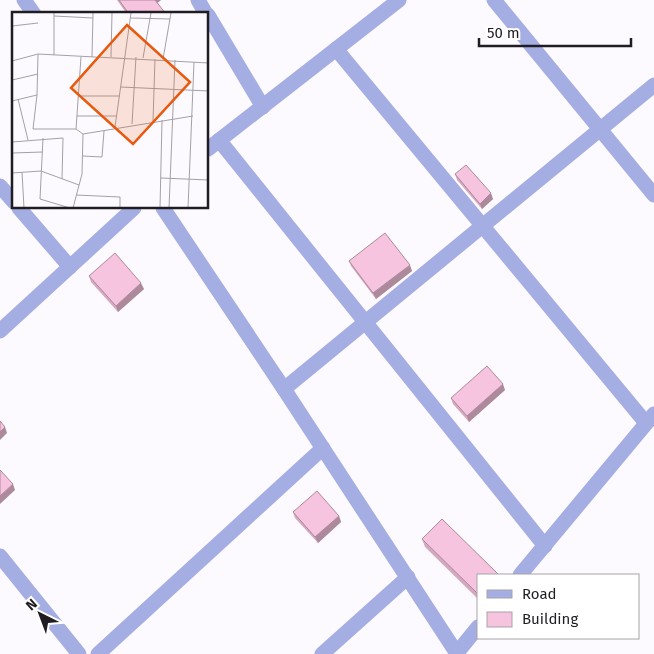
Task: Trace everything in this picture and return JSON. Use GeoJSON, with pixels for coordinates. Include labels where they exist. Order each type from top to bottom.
{"type":"FeatureCollection","features":[{"type":"Feature","properties":{"kind":"street"},"geometry":{"type":"LineString","coordinates":[[24,0],[33,12]]}},
{"type":"Feature","properties":{"kind":"street"},"geometry":{"type":"LineString","coordinates":[[198,0],[205,12]]}},
{"type":"Feature","properties":{"kind":"street"},"geometry":{"type":"LineString","coordinates":[[399,0],[381,6],[336,49],[213,145],[365,322],[545,546]]}},
{"type":"Feature","properties":{"kind":"street"},"geometry":{"type":"LineString","coordinates":[[494,0],[654,195]]}},
{"type":"Feature","properties":{"kind":"street"},"geometry":{"type":"LineString","coordinates":[[209,18],[263,107]]}},
{"type":"Feature","properties":{"kind":"street"},"geometry":{"type":"LineString","coordinates":[[336,49],[482,226],[650,419],[521,574]]}},
{"type":"Feature","properties":{"kind":"street"},"geometry":{"type":"LineString","coordinates":[[284,388],[654,85]]}},
{"type":"Feature","properties":{"kind":"street"},"geometry":{"type":"LineString","coordinates":[[0,186],[12,200]]}},
{"type":"Feature","properties":{"kind":"street"},"geometry":{"type":"LineString","coordinates":[[20,209],[70,267]]}},
{"type":"Feature","properties":{"kind":"street"},"geometry":{"type":"LineString","coordinates":[[0,331],[133,209]]}},
{"type":"Feature","properties":{"kind":"street"},"geometry":{"type":"LineString","coordinates":[[164,209],[324,448],[456,653],[477,628]]}},
{"type":"Feature","properties":{"kind":"street"},"geometry":{"type":"LineString","coordinates":[[98,654],[324,448]]}},
{"type":"Feature","properties":{"kind":"street"},"geometry":{"type":"LineString","coordinates":[[0,556],[79,654]]}},
{"type":"Feature","properties":{"kind":"street"},"geometry":{"type":"LineString","coordinates":[[322,654],[408,578]]}},
{"type":"Feature","properties":{"kind":"building"},"geometry":{"type":"Polygon","coordinates":[[[119,0],[155,0],[164,12],[128,12],[119,0]]]}},
{"type":"Feature","properties":{"kind":"building"},"geometry":{"type":"Polygon","coordinates":[[[466,165],[491,193],[480,204],[455,174],[466,165]]]}},
{"type":"Feature","properties":{"kind":"building"},"geometry":{"type":"Polygon","coordinates":[[[385,233],[410,265],[373,293],[349,261],[385,233]]]}},
{"type":"Feature","properties":{"kind":"building"},"geometry":{"type":"Polygon","coordinates":[[[115,253],[141,283],[116,306],[89,276],[115,253]]]}},
{"type":"Feature","properties":{"kind":"building"},"geometry":{"type":"Polygon","coordinates":[[[487,366],[503,384],[467,416],[451,398],[487,366]]]}},
{"type":"Feature","properties":{"kind":"building"},"geometry":{"type":"Polygon","coordinates":[[[0,421],[5,427],[0,432],[0,421]]]}},
{"type":"Feature","properties":{"kind":"building"},"geometry":{"type":"Polygon","coordinates":[[[0,470],[13,484],[0,496],[0,470]]]}},
{"type":"Feature","properties":{"kind":"building"},"geometry":{"type":"Polygon","coordinates":[[[317,491],[339,516],[315,537],[293,512],[317,491]]]}},
{"type":"Feature","properties":{"kind":"building"},"geometry":{"type":"Polygon","coordinates":[[[442,519],[498,574],[477,574],[477,593],[422,539],[442,519]]]}}]}
